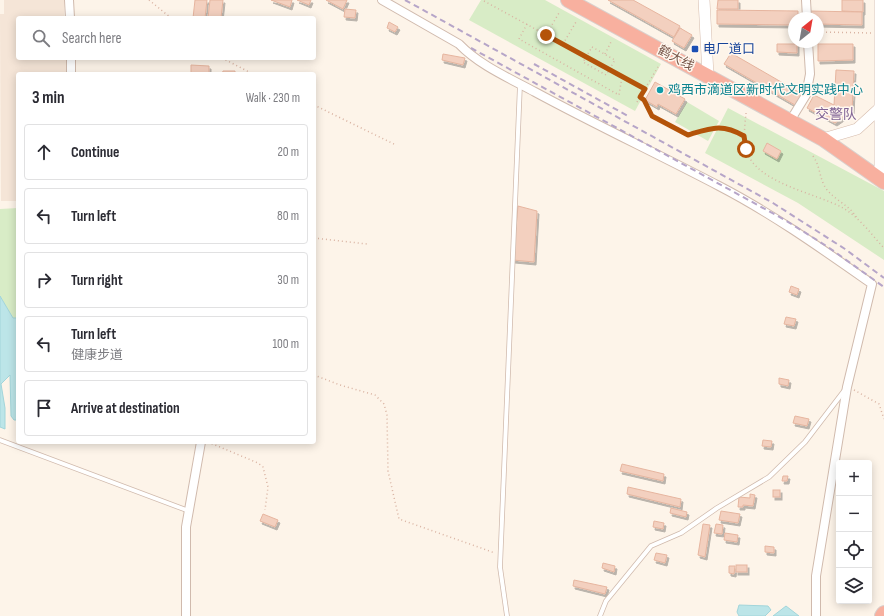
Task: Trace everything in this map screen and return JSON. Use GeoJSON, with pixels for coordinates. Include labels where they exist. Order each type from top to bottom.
{"type":"FeatureCollection","features":[{"type":"Feature","properties":{"kind":"highway","name":"鹤大线"},"geometry":{"type":"LineString","coordinates":[[568,0],[583,4],[823,139],[882,181]]}},
{"type":"Feature","properties":{"kind":"street"},"geometry":{"type":"LineString","coordinates":[[69,0],[70,16]]}},
{"type":"Feature","properties":{"kind":"street"},"geometry":{"type":"LineString","coordinates":[[382,0],[459,44],[469,54],[520,84],[598,126],[726,190],[800,232],[872,284],[847,387],[816,576],[816,616]]}},
{"type":"Feature","properties":{"kind":"street"},"geometry":{"type":"LineString","coordinates":[[704,0],[708,75]]}},
{"type":"Feature","properties":{"kind":"street"},"geometry":{"type":"LineString","coordinates":[[806,0],[807,12]]}},
{"type":"Feature","properties":{"kind":"street"},"geometry":{"type":"LineString","coordinates":[[880,0],[882,181]]}},
{"type":"Feature","properties":{"kind":"street"},"geometry":{"type":"LineString","coordinates":[[790,121],[806,95],[810,74],[808,48]]}},
{"type":"Feature","properties":{"kind":"street"},"geometry":{"type":"LineString","coordinates":[[71,60],[71,72]]}},
{"type":"Feature","properties":{"kind":"street"},"geometry":{"type":"LineString","coordinates":[[823,139],[857,129],[881,107]]}},
{"type":"Feature","properties":{"kind":"street"},"geometry":{"type":"LineString","coordinates":[[186,616],[186,527],[200,444]]}},
{"type":"Feature","properties":{"kind":"lane"},"geometry":{"type":"LineString","coordinates":[[507,616],[500,567],[520,84]]}},
{"type":"Feature","properties":{"kind":"lane"},"geometry":{"type":"LineString","coordinates":[[600,616],[606,601],[651,546],[680,534],[717,508],[769,477],[805,442],[847,387]]}},
{"type":"Feature","properties":{"kind":"lane"},"geometry":{"type":"LineString","coordinates":[[0,440],[189,511]]}},
{"type":"Feature","properties":{"kind":"path"},"geometry":{"type":"LineString","coordinates":[[149,0],[168,16]]}},
{"type":"Feature","properties":{"kind":"path"},"geometry":{"type":"LineString","coordinates":[[484,1],[645,89]]}},
{"type":"Feature","properties":{"kind":"path"},"geometry":{"type":"LineString","coordinates":[[546,35],[559,13]]}},
{"type":"Feature","properties":{"kind":"path"},"geometry":{"type":"LineString","coordinates":[[563,44],[576,22]]}},
{"type":"Feature","properties":{"kind":"path"},"geometry":{"type":"LineString","coordinates":[[527,24],[519,39],[619,95],[622,77]]}},
{"type":"Feature","properties":{"kind":"path"},"geometry":{"type":"LineString","coordinates":[[824,32],[880,33]]}},
{"type":"Feature","properties":{"kind":"path"},"geometry":{"type":"LineString","coordinates":[[604,54],[611,42]]}},
{"type":"Feature","properties":{"kind":"path"},"geometry":{"type":"LineString","coordinates":[[592,47],[615,60],[606,75],[583,62],[586,57],[592,47]]}},
{"type":"Feature","properties":{"kind":"path"},"geometry":{"type":"LineString","coordinates":[[226,60],[249,72]]}},
{"type":"Feature","properties":{"kind":"path"},"geometry":{"type":"LineString","coordinates":[[637,102],[658,67]]}},
{"type":"Feature","properties":{"kind":"path"},"geometry":{"type":"LineString","coordinates":[[640,97],[644,100],[652,116],[688,135],[716,126],[736,131],[744,136]]}},
{"type":"Feature","properties":{"kind":"path"},"geometry":{"type":"LineString","coordinates":[[316,106],[396,145]]}},
{"type":"Feature","properties":{"kind":"path"},"geometry":{"type":"LineString","coordinates":[[746,113],[744,136],[750,161],[777,180],[844,208],[858,219],[884,248]]}},
{"type":"Feature","properties":{"kind":"path"},"geometry":{"type":"LineString","coordinates":[[813,156],[819,165],[824,185],[831,194],[853,210],[858,219]]}},
{"type":"Feature","properties":{"kind":"path"},"geometry":{"type":"LineString","coordinates":[[316,238],[367,244]]}},
{"type":"Feature","properties":{"kind":"path"},"geometry":{"type":"LineString","coordinates":[[316,376],[340,385],[375,395],[384,404],[388,415],[388,471],[399,519],[501,555]]}},
{"type":"Feature","properties":{"kind":"path"},"geometry":{"type":"LineString","coordinates":[[847,387],[879,404],[884,419]]}},
{"type":"Feature","properties":{"kind":"path"},"geometry":{"type":"LineString","coordinates":[[213,444],[258,463],[263,467],[268,487],[266,510]]}},
{"type":"Feature","properties":{"kind":"shaded area"},"geometry":{"type":"Polygon","coordinates":[[[4,0],[64,0],[64,16],[16,16],[16,60],[66,60],[66,72],[16,72],[16,201],[1,201],[0,14],[4,14],[4,0]]]}},
{"type":"Feature","properties":{"kind":"green space"},"geometry":{"type":"Polygon","coordinates":[[[481,0],[545,0],[661,64],[635,111],[469,20],[481,0]]]}},
{"type":"Feature","properties":{"kind":"green space"},"geometry":{"type":"Polygon","coordinates":[[[687,102],[719,121],[708,141],[675,122],[687,102]]]}},
{"type":"Feature","properties":{"kind":"green space"},"geometry":{"type":"Polygon","coordinates":[[[728,108],[884,191],[884,260],[798,203],[705,153],[728,108]]]}},
{"type":"Feature","properties":{"kind":"green space"},"geometry":{"type":"Polygon","coordinates":[[[16,208],[16,318],[13,319],[0,296],[0,209],[16,208]]]}},
{"type":"Feature","properties":{"kind":"water"},"geometry":{"type":"Polygon","coordinates":[[[0,296],[13,318],[16,318],[16,420],[14,420],[11,416],[10,375],[1,384],[5,408],[5,429],[0,427],[0,296]]]}},
{"type":"Feature","properties":{"kind":"water"},"geometry":{"type":"Polygon","coordinates":[[[739,605],[768,606],[771,610],[765,616],[739,616],[737,612],[739,605]]]}},
{"type":"Feature","properties":{"kind":"water"},"geometry":{"type":"Polygon","coordinates":[[[786,606],[799,616],[773,616],[786,606]]]}},
{"type":"Feature","properties":{"kind":"building"},"geometry":{"type":"Polygon","coordinates":[[[195,0],[207,0],[205,16],[193,16],[195,0]]]}},
{"type":"Feature","properties":{"kind":"building"},"geometry":{"type":"Polygon","coordinates":[[[210,0],[223,0],[221,16],[208,16],[210,0]]]}},
{"type":"Feature","properties":{"kind":"building"},"geometry":{"type":"Polygon","coordinates":[[[271,0],[292,0],[290,7],[271,0]]]}},
{"type":"Feature","properties":{"kind":"building"},"geometry":{"type":"Polygon","coordinates":[[[297,0],[311,0],[309,5],[297,0]]]}},
{"type":"Feature","properties":{"kind":"building"},"geometry":{"type":"Polygon","coordinates":[[[326,0],[347,0],[343,9],[326,0]]]}},
{"type":"Feature","properties":{"kind":"building"},"geometry":{"type":"Polygon","coordinates":[[[608,0],[633,0],[680,26],[674,37],[608,0]]]}},
{"type":"Feature","properties":{"kind":"building"},"geometry":{"type":"Polygon","coordinates":[[[718,0],[738,0],[738,9],[717,9],[718,0]]]}},
{"type":"Feature","properties":{"kind":"building"},"geometry":{"type":"Polygon","coordinates":[[[842,0],[863,0],[863,12],[842,11],[842,0]]]}},
{"type":"Feature","properties":{"kind":"building"},"geometry":{"type":"Polygon","coordinates":[[[345,9],[356,10],[355,18],[344,17],[345,9]]]}},
{"type":"Feature","properties":{"kind":"building"},"geometry":{"type":"Polygon","coordinates":[[[717,10],[798,11],[788,12],[788,25],[717,24],[717,10]]]}},
{"type":"Feature","properties":{"kind":"building"},"geometry":{"type":"Polygon","coordinates":[[[809,11],[862,12],[862,25],[824,24],[824,12],[809,11]]]}},
{"type":"Feature","properties":{"kind":"building"},"geometry":{"type":"Polygon","coordinates":[[[389,22],[398,27],[395,32],[387,28],[389,22]]]}},
{"type":"Feature","properties":{"kind":"building"},"geometry":{"type":"Polygon","coordinates":[[[680,28],[692,35],[684,48],[672,41],[680,28]]]}},
{"type":"Feature","properties":{"kind":"building"},"geometry":{"type":"Polygon","coordinates":[[[777,44],[788,44],[788,48],[797,48],[797,53],[777,52],[777,44]]]}},
{"type":"Feature","properties":{"kind":"building"},"geometry":{"type":"Polygon","coordinates":[[[824,44],[853,44],[853,60],[818,61],[818,48],[824,48],[824,44]]]}},
{"type":"Feature","properties":{"kind":"building"},"geometry":{"type":"Polygon","coordinates":[[[731,53],[802,94],[795,105],[724,64],[731,53]]]}},
{"type":"Feature","properties":{"kind":"building"},"geometry":{"type":"Polygon","coordinates":[[[443,54],[465,58],[463,65],[442,60],[443,54]]]}},
{"type":"Feature","properties":{"kind":"building"},"geometry":{"type":"Polygon","coordinates":[[[191,65],[209,66],[209,72],[191,72],[191,65]]]}},
{"type":"Feature","properties":{"kind":"building"},"geometry":{"type":"Polygon","coordinates":[[[836,70],[854,71],[852,111],[835,123],[807,108],[814,95],[834,105],[836,70]]]}},
{"type":"Feature","properties":{"kind":"building"},"geometry":{"type":"Polygon","coordinates":[[[223,71],[235,71],[235,72],[223,71]]]}},
{"type":"Feature","properties":{"kind":"building","name":"鸡西市滴道区新时代文明实践中心"},"geometry":{"type":"Polygon","coordinates":[[[655,82],[685,99],[676,114],[658,104],[657,107],[645,100],[655,82]]]}},
{"type":"Feature","properties":{"kind":"building"},"geometry":{"type":"Polygon","coordinates":[[[767,143],[781,151],[777,159],[763,151],[767,143]]]}},
{"type":"Feature","properties":{"kind":"building"},"geometry":{"type":"Polygon","coordinates":[[[518,206],[537,211],[534,262],[513,260],[518,206]]]}},
{"type":"Feature","properties":{"kind":"building"},"geometry":{"type":"Polygon","coordinates":[[[791,286],[799,289],[797,295],[789,292],[791,286]]]}},
{"type":"Feature","properties":{"kind":"building"},"geometry":{"type":"Polygon","coordinates":[[[786,317],[796,319],[794,326],[784,324],[786,317]]]}},
{"type":"Feature","properties":{"kind":"building"},"geometry":{"type":"Polygon","coordinates":[[[779,378],[789,380],[788,386],[779,384],[779,378]]]}},
{"type":"Feature","properties":{"kind":"building"},"geometry":{"type":"Polygon","coordinates":[[[795,416],[809,419],[807,426],[793,423],[795,416]]]}},
{"type":"Feature","properties":{"kind":"building"},"geometry":{"type":"Polygon","coordinates":[[[763,440],[772,441],[771,447],[762,446],[763,440]]]}},
{"type":"Feature","properties":{"kind":"building"},"geometry":{"type":"Polygon","coordinates":[[[622,464],[664,474],[663,481],[620,471],[622,464]]]}},
{"type":"Feature","properties":{"kind":"building"},"geometry":{"type":"Polygon","coordinates":[[[783,476],[788,476],[787,481],[782,481],[783,476]]]}},
{"type":"Feature","properties":{"kind":"building"},"geometry":{"type":"Polygon","coordinates":[[[628,487],[681,499],[680,507],[627,494],[628,487]]]}},
{"type":"Feature","properties":{"kind":"building"},"geometry":{"type":"Polygon","coordinates":[[[773,490],[780,490],[780,497],[773,497],[773,490]]]}},
{"type":"Feature","properties":{"kind":"building"},"geometry":{"type":"Polygon","coordinates":[[[750,494],[755,495],[753,506],[743,505],[743,507],[738,507],[739,497],[750,498],[750,494]]]}},
{"type":"Feature","properties":{"kind":"building"},"geometry":{"type":"Polygon","coordinates":[[[671,508],[687,512],[686,517],[670,513],[671,508]]]}},
{"type":"Feature","properties":{"kind":"building"},"geometry":{"type":"Polygon","coordinates":[[[721,511],[740,514],[738,523],[719,520],[721,511]]]}},
{"type":"Feature","properties":{"kind":"building"},"geometry":{"type":"Polygon","coordinates":[[[263,514],[278,520],[275,527],[260,521],[263,514]]]}},
{"type":"Feature","properties":{"kind":"building"},"geometry":{"type":"Polygon","coordinates":[[[654,521],[664,523],[663,529],[653,527],[654,521]]]}},
{"type":"Feature","properties":{"kind":"building"},"geometry":{"type":"Polygon","coordinates":[[[703,524],[710,525],[705,557],[698,555],[703,524]]]}},
{"type":"Feature","properties":{"kind":"building"},"geometry":{"type":"Polygon","coordinates":[[[716,524],[723,525],[722,534],[714,533],[716,524]]]}},
{"type":"Feature","properties":{"kind":"building"},"geometry":{"type":"Polygon","coordinates":[[[725,533],[738,535],[737,542],[724,540],[725,533]]]}},
{"type":"Feature","properties":{"kind":"building"},"geometry":{"type":"Polygon","coordinates":[[[765,546],[774,547],[774,553],[765,552],[765,546]]]}},
{"type":"Feature","properties":{"kind":"building"},"geometry":{"type":"Polygon","coordinates":[[[656,553],[667,555],[665,563],[654,560],[656,553]]]}},
{"type":"Feature","properties":{"kind":"building"},"geometry":{"type":"Polygon","coordinates":[[[603,563],[615,566],[614,572],[602,568],[603,563]]]}},
{"type":"Feature","properties":{"kind":"building"},"geometry":{"type":"Polygon","coordinates":[[[736,565],[747,565],[747,572],[736,572],[736,565]]]}},
{"type":"Feature","properties":{"kind":"building"},"geometry":{"type":"Polygon","coordinates":[[[729,566],[735,566],[734,574],[729,573],[729,566]]]}},
{"type":"Feature","properties":{"kind":"building"},"geometry":{"type":"Polygon","coordinates":[[[574,580],[607,587],[605,594],[573,586],[574,580]]]}},
{"type":"Feature","properties":{"kind":"railway"},"geometry":{"type":"LineString","coordinates":[[405,0],[773,203],[845,249],[884,278]]}},
{"type":"Feature","properties":{"kind":"railway"},"geometry":{"type":"LineString","coordinates":[[471,48],[785,220],[828,247],[884,287]]}},
{"type":"Feature","properties":{"kind":"railway"},"geometry":{"type":"LineString","coordinates":[[534,64],[628,116]]}},
{"type":"Feature","properties":{"kind":"place","name":"电厂道口"},"geometry":{"type":"Point","coordinates":[695,49]}},
{"type":"Feature","properties":{"kind":"place","name":"鸡西市滴道区新时代文明实践中心"},"geometry":{"type":"Point","coordinates":[660,90]}},
{"type":"Feature","properties":{"kind":"district","name":"交警队"},"geometry":{"type":"Point","coordinates":[836,114]}},
{"type":"Feature","properties":{"kind":"route"},"geometry":{"type":"LineString","coordinates":[[546,35],[645,89],[640,97],[644,100],[652,116],[688,135],[716,126],[727,130],[736,131],[744,136],[746,149]]}}]}
